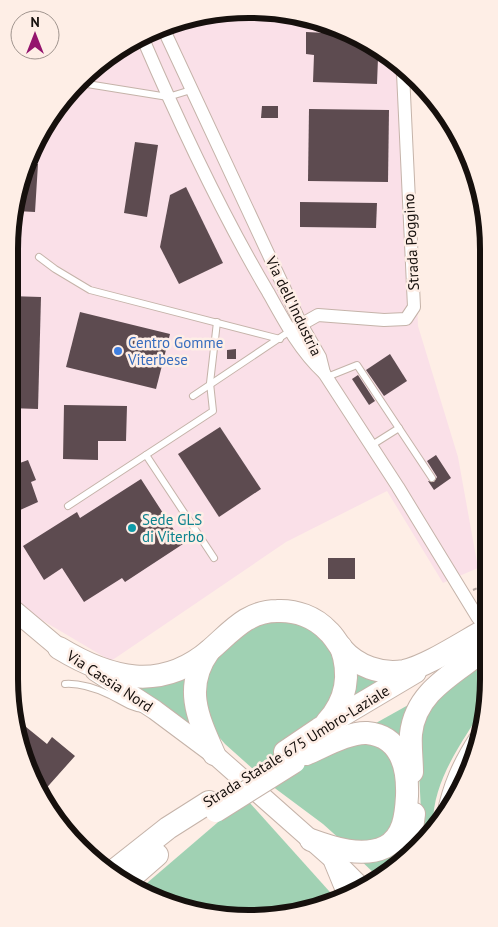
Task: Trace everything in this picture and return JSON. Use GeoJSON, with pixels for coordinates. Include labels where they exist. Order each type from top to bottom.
{"type":"FeatureCollection","features":[{"type":"Feature","properties":{"kind":"highway"},"geometry":{"type":"LineString","coordinates":[[59,648],[98,668],[139,678],[160,675],[191,663],[210,650],[247,618],[275,610],[294,612],[312,619],[328,631],[356,661],[365,666],[384,671],[404,670],[422,664],[480,628]]}},
{"type":"Feature","properties":{"kind":"highway","name":"Strada Statale 675 Umbro-Laziale"},"geometry":{"type":"LineString","coordinates":[[295,756],[319,729],[480,628]]}},
{"type":"Feature","properties":{"kind":"highway"},"geometry":{"type":"LineString","coordinates":[[319,729],[332,716],[342,700],[345,690],[347,673],[341,647]]}},
{"type":"Feature","properties":{"kind":"highway"},"geometry":{"type":"LineString","coordinates":[[210,650],[198,673],[195,698],[201,724],[218,758]]}},
{"type":"Feature","properties":{"kind":"highway"},"geometry":{"type":"LineString","coordinates":[[410,845],[414,811],[411,733],[416,714],[433,688],[480,653]]}},
{"type":"Feature","properties":{"kind":"highway","name":"Strada Statale 675 Umbro-Laziale"},"geometry":{"type":"LineString","coordinates":[[117,868],[168,828],[212,806],[392,700],[480,653]]}},
{"type":"Feature","properties":{"kind":"highway"},"geometry":{"type":"LineString","coordinates":[[295,756],[352,735],[361,733],[376,734],[391,742],[400,753],[405,767],[407,785],[406,813],[402,827],[395,839],[384,847],[352,851],[332,848],[311,840]]}},
{"type":"Feature","properties":{"kind":"highway","name":"Strada Statale 675 Umbro-Laziale"},"geometry":{"type":"LineString","coordinates":[[132,878],[212,806]]}},
{"type":"Feature","properties":{"kind":"highway"},"geometry":{"type":"LineString","coordinates":[[335,860],[346,888]]}},
{"type":"Feature","properties":{"kind":"main road","name":"Via Cassia Nord"},"geometry":{"type":"LineString","coordinates":[[18,614],[59,648],[155,710],[218,758],[335,860],[357,883]]}},
{"type":"Feature","properties":{"kind":"street","name":"Via dell'Industria"},"geometry":{"type":"LineString","coordinates":[[165,33],[192,90],[291,331]]}},
{"type":"Feature","properties":{"kind":"street","name":"Via dell'Industria"},"geometry":{"type":"LineString","coordinates":[[144,42],[168,97],[241,247],[291,331],[320,357],[326,375]]}},
{"type":"Feature","properties":{"kind":"street","name":"Strada Poggino"},"geometry":{"type":"LineString","coordinates":[[291,331],[318,315],[384,320],[406,318],[414,307],[403,76]]}},
{"type":"Feature","properties":{"kind":"street"},"geometry":{"type":"LineString","coordinates":[[326,375],[480,618]]}},
{"type":"Feature","properties":{"kind":"street"},"geometry":{"type":"LineString","coordinates":[[448,796],[452,780],[470,746]]}},
{"type":"Feature","properties":{"kind":"lane"},"geometry":{"type":"LineString","coordinates":[[86,84],[168,97],[192,90]]}},
{"type":"Feature","properties":{"kind":"lane"},"geometry":{"type":"LineString","coordinates":[[39,256],[55,270],[90,290],[217,322],[291,331]]}},
{"type":"Feature","properties":{"kind":"lane"},"geometry":{"type":"LineString","coordinates":[[68,506],[213,411],[210,384],[217,322]]}},
{"type":"Feature","properties":{"kind":"lane"},"geometry":{"type":"LineString","coordinates":[[193,396],[291,331]]}},
{"type":"Feature","properties":{"kind":"lane"},"geometry":{"type":"LineString","coordinates":[[326,375],[357,366],[432,478]]}},
{"type":"Feature","properties":{"kind":"lane"},"geometry":{"type":"LineString","coordinates":[[372,446],[399,428]]}},
{"type":"Feature","properties":{"kind":"lane"},"geometry":{"type":"LineString","coordinates":[[146,455],[214,558]]}},
{"type":"Feature","properties":{"kind":"lane"},"geometry":{"type":"LineString","coordinates":[[64,684],[75,683],[109,694],[134,708],[155,710]]}},
{"type":"Feature","properties":{"kind":"path"},"geometry":{"type":"LineString","coordinates":[[464,595],[480,587]]}},
{"type":"Feature","properties":{"kind":"shaded area"},"geometry":{"type":"Polygon","coordinates":[[[234,18],[279,19],[309,25],[338,35],[365,49],[390,65],[408,81],[418,326],[458,457],[478,568],[443,583],[387,491],[286,542],[111,661],[30,613],[18,603],[18,234],[25,189],[35,160],[49,133],[75,96],[108,65],[147,41],[189,25],[234,18]]]}},
{"type":"Feature","properties":{"kind":"green space"},"geometry":{"type":"Polygon","coordinates":[[[275,617],[317,629],[341,665],[314,758],[363,740],[390,751],[402,808],[382,841],[342,841],[323,824],[272,786],[225,744],[212,729],[203,706],[205,675],[235,635],[275,617]]]}},
{"type":"Feature","properties":{"kind":"green space"},"geometry":{"type":"Polygon","coordinates":[[[193,667],[198,730],[119,678],[193,667]]]}},
{"type":"Feature","properties":{"kind":"green space"},"geometry":{"type":"Polygon","coordinates":[[[480,667],[477,716],[444,776],[438,792],[433,818],[417,837],[421,811],[418,752],[426,708],[471,671],[480,667]]]}},
{"type":"Feature","properties":{"kind":"green space"},"geometry":{"type":"Polygon","coordinates":[[[354,673],[385,678],[350,699],[354,673]]]}},
{"type":"Feature","properties":{"kind":"green space"},"geometry":{"type":"Polygon","coordinates":[[[419,699],[407,743],[367,728],[419,699]]]}},
{"type":"Feature","properties":{"kind":"green space"},"geometry":{"type":"Polygon","coordinates":[[[249,802],[332,894],[309,902],[279,908],[249,910],[219,908],[189,902],[145,885],[224,817],[249,802]]]}},
{"type":"Feature","properties":{"kind":"green space"},"geometry":{"type":"Polygon","coordinates":[[[399,842],[401,853],[374,873],[355,855],[399,842]]]}},
{"type":"Feature","properties":{"kind":"building"},"geometry":{"type":"Polygon","coordinates":[[[306,32],[338,35],[380,58],[377,84],[313,82],[314,55],[306,54],[306,32]]]}},
{"type":"Feature","properties":{"kind":"building"},"geometry":{"type":"Polygon","coordinates":[[[262,106],[278,106],[278,118],[261,118],[262,106]]]}},
{"type":"Feature","properties":{"kind":"building"},"geometry":{"type":"Polygon","coordinates":[[[309,109],[389,110],[388,182],[308,181],[309,109]]]}},
{"type":"Feature","properties":{"kind":"building"},"geometry":{"type":"Polygon","coordinates":[[[135,142],[158,145],[147,217],[124,213],[135,142]]]}},
{"type":"Feature","properties":{"kind":"building"},"geometry":{"type":"Polygon","coordinates":[[[34,164],[38,164],[35,212],[21,211],[25,189],[34,164]]]}},
{"type":"Feature","properties":{"kind":"building"},"geometry":{"type":"Polygon","coordinates":[[[186,187],[223,263],[179,284],[160,247],[170,195],[186,187]]]}},
{"type":"Feature","properties":{"kind":"building"},"geometry":{"type":"Polygon","coordinates":[[[300,202],[377,203],[376,228],[300,227],[300,202]]]}},
{"type":"Feature","properties":{"kind":"building"},"geometry":{"type":"Polygon","coordinates":[[[18,296],[41,297],[38,409],[18,408],[18,296]]]}},
{"type":"Feature","properties":{"kind":"building","name":"Centro Gomme Viterbese"},"geometry":{"type":"Polygon","coordinates":[[[80,312],[170,334],[156,389],[66,367],[80,312]]]}},
{"type":"Feature","properties":{"kind":"building"},"geometry":{"type":"Polygon","coordinates":[[[236,349],[236,359],[227,359],[227,350],[236,349]]]}},
{"type":"Feature","properties":{"kind":"building"},"geometry":{"type":"Polygon","coordinates":[[[390,354],[407,381],[384,396],[366,370],[390,354]]]}},
{"type":"Feature","properties":{"kind":"building"},"geometry":{"type":"Polygon","coordinates":[[[358,375],[375,401],[369,405],[352,379],[358,375]]]}},
{"type":"Feature","properties":{"kind":"building"},"geometry":{"type":"Polygon","coordinates":[[[64,405],[127,406],[126,441],[98,441],[98,460],[63,459],[64,405]]]}},
{"type":"Feature","properties":{"kind":"building"},"geometry":{"type":"Polygon","coordinates":[[[220,427],[261,489],[219,517],[178,454],[220,427]]]}},
{"type":"Feature","properties":{"kind":"building"},"geometry":{"type":"Polygon","coordinates":[[[436,455],[451,478],[434,490],[428,481],[434,482],[437,477],[427,461],[436,455]]]}},
{"type":"Feature","properties":{"kind":"building"},"geometry":{"type":"Polygon","coordinates":[[[28,460],[36,480],[31,482],[38,502],[18,511],[18,464],[28,460]]]}},
{"type":"Feature","properties":{"kind":"building"},"geometry":{"type":"Polygon","coordinates":[[[141,479],[183,544],[125,582],[122,578],[84,602],[62,568],[44,580],[23,546],[77,512],[80,518],[141,479]]]}},
{"type":"Feature","properties":{"kind":"building"},"geometry":{"type":"Polygon","coordinates":[[[328,558],[355,558],[355,579],[328,579],[328,558]]]}},
{"type":"Feature","properties":{"kind":"building"},"geometry":{"type":"Polygon","coordinates":[[[22,724],[47,744],[52,737],[75,756],[46,789],[35,767],[22,724]]]}},
{"type":"Feature","properties":{"kind":"place","name":"Centro Gomme Viterbese"},"geometry":{"type":"Point","coordinates":[118,351]}},
{"type":"Feature","properties":{"kind":"place","name":"Sede GLS di Viterbo"},"geometry":{"type":"Point","coordinates":[132,528]}}]}
